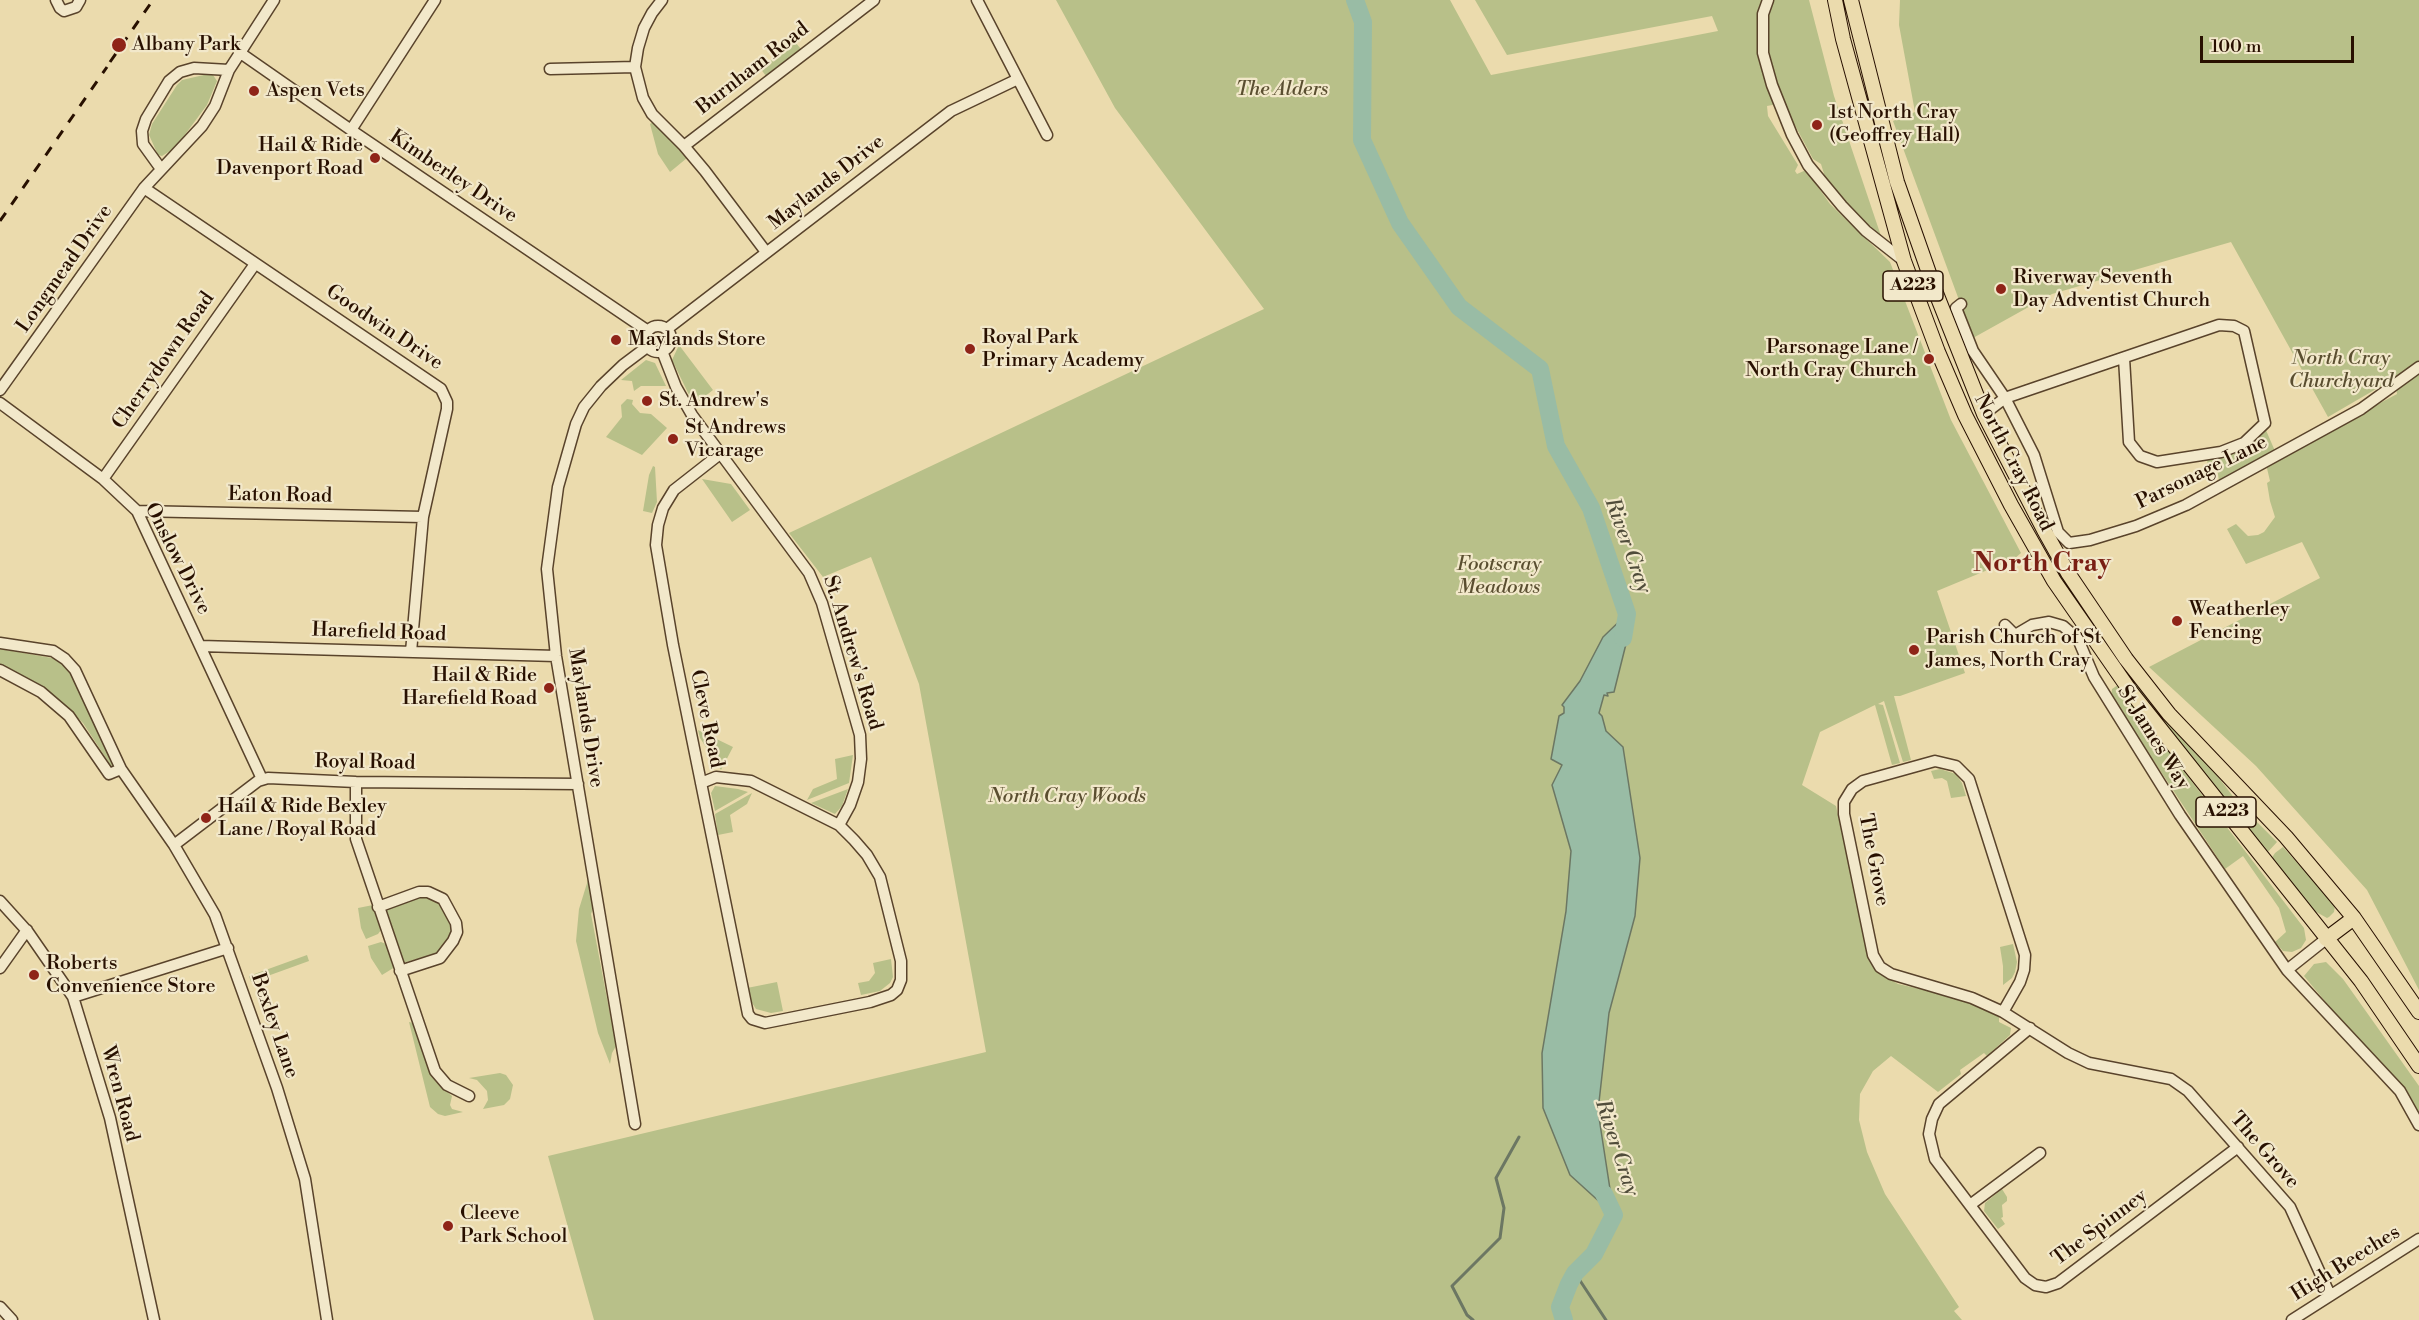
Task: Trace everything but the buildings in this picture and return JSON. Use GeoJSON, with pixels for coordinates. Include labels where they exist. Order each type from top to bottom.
{"type":"FeatureCollection","features":[{"type":"Feature","properties":{"kind":"main road","name":"North Cray Road"},"geometry":{"type":"LineString","coordinates":[[1835,0],[1904,261],[1938,352],[1965,415],[2011,505],[2054,581],[2131,692],[2361,981],[2419,1066]]}},
{"type":"Feature","properties":{"kind":"main road","name":"North Cray Road"},"geometry":{"type":"LineString","coordinates":[[1851,0],[1897,182],[1936,293],[1984,414],[2068,573],[2126,659],[2169,714],[2286,837],[2354,918],[2419,1012]]}},
{"type":"Feature","properties":{"kind":"main road"},"geometry":{"type":"LineString","coordinates":[[2326,939],[2354,918]]}},
{"type":"Feature","properties":{"kind":"street"},"geometry":{"type":"LineString","coordinates":[[56,0],[64,11],[76,7],[81,0]]}},
{"type":"Feature","properties":{"kind":"street","name":"Longmead Drive"},"geometry":{"type":"LineString","coordinates":[[0,390],[144,188],[202,126],[239,52],[274,0]]}},
{"type":"Feature","properties":{"kind":"street"},"geometry":{"type":"LineString","coordinates":[[351,130],[435,0]]}},
{"type":"Feature","properties":{"kind":"street"},"geometry":{"type":"LineString","coordinates":[[663,0],[652,13],[644,28],[635,67],[646,105],[684,146],[766,252]]}},
{"type":"Feature","properties":{"kind":"street","name":"Burnham Road"},"geometry":{"type":"LineString","coordinates":[[684,146],[874,0]]}},
{"type":"Feature","properties":{"kind":"street"},"geometry":{"type":"LineString","coordinates":[[977,0],[1047,135]]}},
{"type":"Feature","properties":{"kind":"street"},"geometry":{"type":"LineString","coordinates":[[1768,0],[1763,15],[1764,53],[1772,86],[1792,135],[1808,165],[1842,206],[1866,231],[1904,261]]}},
{"type":"Feature","properties":{"kind":"street","name":"Kimberley Drive"},"geometry":{"type":"LineString","coordinates":[[239,52],[648,331]]}},
{"type":"Feature","properties":{"kind":"street"},"geometry":{"type":"LineString","coordinates":[[550,69],[635,67]]}},
{"type":"Feature","properties":{"kind":"street"},"geometry":{"type":"LineString","coordinates":[[160,169],[143,144],[142,131],[146,119],[169,81],[180,72],[194,68],[229,70]]}},
{"type":"Feature","properties":{"kind":"street","name":"Maylands Drive"},"geometry":{"type":"LineString","coordinates":[[667,329],[951,111],[1018,79]]}},
{"type":"Feature","properties":{"kind":"street","name":"Goodwin Drive"},"geometry":{"type":"LineString","coordinates":[[144,188],[441,389],[447,402],[447,409],[423,517],[411,652]]}},
{"type":"Feature","properties":{"kind":"street","name":"Cherrydown Road"},"geometry":{"type":"LineString","coordinates":[[103,479],[255,264]]}},
{"type":"Feature","properties":{"kind":"street","name":"Parsonage Lane"},"geometry":{"type":"LineString","coordinates":[[1961,304],[1956,308],[1972,351],[2005,398],[2034,455],[2058,532],[2069,543],[2090,540],[2186,505],[2361,409],[2419,367]]}},
{"type":"Feature","properties":{"kind":"street"},"geometry":{"type":"LineString","coordinates":[[1984,414],[2005,398],[2219,325],[2234,326],[2244,331],[2265,423],[2244,443],[2221,452],[2157,462],[2140,456],[2129,442],[2124,358]]}},
{"type":"Feature","properties":{"kind":"street"},"geometry":{"type":"LineString","coordinates":[[657,326],[667,329],[671,338],[669,347],[662,351],[653,351],[647,347],[645,338],[648,331],[657,326]]}},
{"type":"Feature","properties":{"kind":"street","name":"Maylands Drive"},"geometry":{"type":"LineString","coordinates":[[634,1124],[556,656],[547,569],[558,487],[569,442],[584,407],[623,365],[647,347]]}},
{"type":"Feature","properties":{"kind":"street","name":"St. Andrew's Road"},"geometry":{"type":"LineString","coordinates":[[662,351],[676,387],[692,415],[809,573],[822,603],[860,735],[861,759],[858,782],[850,805],[839,825]]}},
{"type":"Feature","properties":{"kind":"street","name":"Onslow Drive"},"geometry":{"type":"LineString","coordinates":[[0,403],[103,479],[137,512],[262,779]]}},
{"type":"Feature","properties":{"kind":"street","name":"Cleve Road"},"geometry":{"type":"LineString","coordinates":[[720,454],[674,490],[663,508],[656,545],[673,645],[701,783],[748,1014],[752,1018],[765,1023],[870,1002],[891,995],[897,990],[901,980],[901,961],[880,876],[867,855],[839,825]]}},
{"type":"Feature","properties":{"kind":"street","name":"Eaton Road"},"geometry":{"type":"LineString","coordinates":[[137,512],[423,517]]}},
{"type":"Feature","properties":{"kind":"street","name":"St James Way"},"geometry":{"type":"LineString","coordinates":[[2005,625],[2013,639],[2032,625],[2049,622],[2063,626],[2078,639],[2094,677],[2180,815],[2287,970],[2400,1091],[2419,1125]]}},
{"type":"Feature","properties":{"kind":"street","name":"Bexley Lane"},"geometry":{"type":"LineString","coordinates":[[0,643],[53,651],[75,670],[121,769],[174,845],[215,915],[305,1179],[327,1320]]}},
{"type":"Feature","properties":{"kind":"street","name":"Harefield Road"},"geometry":{"type":"LineString","coordinates":[[200,646],[556,656]]}},
{"type":"Feature","properties":{"kind":"street"},"geometry":{"type":"LineString","coordinates":[[0,670],[41,692],[69,716],[109,774],[121,769]]}},
{"type":"Feature","properties":{"kind":"street","name":"The Grove"},"geometry":{"type":"LineString","coordinates":[[2003,1012],[2020,982],[2025,955],[1968,779],[1956,766],[1935,761],[1863,781],[1852,789],[1844,802],[1844,814],[1873,955],[1881,967],[1891,974],[1972,998],[2003,1012],[2068,1053],[2089,1063],[2171,1079],[2188,1091],[2290,1207],[2330,1295]]}},
{"type":"Feature","properties":{"kind":"street"},"geometry":{"type":"LineString","coordinates":[[701,783],[716,777],[751,781],[839,825]]}},
{"type":"Feature","properties":{"kind":"street"},"geometry":{"type":"LineString","coordinates":[[174,845],[262,779]]}},
{"type":"Feature","properties":{"kind":"street","name":"Royal Road"},"geometry":{"type":"LineString","coordinates":[[262,779],[578,784]]}},
{"type":"Feature","properties":{"kind":"street"},"geometry":{"type":"LineString","coordinates":[[356,782],[356,839],[436,1074],[457,1092],[469,1096]]}},
{"type":"Feature","properties":{"kind":"street"},"geometry":{"type":"LineString","coordinates":[[378,907],[419,892],[428,892],[443,899],[453,914],[457,932],[440,958],[400,971]]}},
{"type":"Feature","properties":{"kind":"street","name":"Wren Road"},"geometry":{"type":"LineString","coordinates":[[0,901],[27,930],[73,998],[110,1119],[154,1320]]}},
{"type":"Feature","properties":{"kind":"street"},"geometry":{"type":"LineString","coordinates":[[0,968],[27,930]]}},
{"type":"Feature","properties":{"kind":"street"},"geometry":{"type":"LineString","coordinates":[[2287,970],[2326,939]]}},
{"type":"Feature","properties":{"kind":"street"},"geometry":{"type":"LineString","coordinates":[[73,998],[228,948]]}},
{"type":"Feature","properties":{"kind":"street","name":"The Spinney"},"geometry":{"type":"LineString","coordinates":[[2030,1028],[1939,1104],[1932,1119],[1929,1134],[1935,1159],[2025,1278],[2035,1286],[2046,1287],[2058,1283],[2238,1148]]}},
{"type":"Feature","properties":{"kind":"street"},"geometry":{"type":"LineString","coordinates":[[1970,1205],[2040,1153]]}},
{"type":"Feature","properties":{"kind":"street","name":"High Beeches"},"geometry":{"type":"LineString","coordinates":[[2292,1320],[2419,1239]]}},
{"type":"Feature","properties":{"kind":"street"},"geometry":{"type":"LineString","coordinates":[[0,1307],[12,1320]]}},
{"type":"Feature","properties":{"kind":"green space","name":"Footscray Meadows"},"geometry":{"type":"Polygon","coordinates":[[[1056,0],[1450,0],[1491,75],[1718,31],[1712,16],[1507,55],[1475,0],[1809,0],[1834,96],[1881,236],[1849,207],[1825,177],[1821,164],[1813,159],[1783,103],[1767,106],[1768,116],[1798,165],[1795,171],[1797,174],[1806,170],[1830,204],[1890,262],[1951,420],[2021,553],[2014,559],[1937,591],[1965,673],[1900,696],[1894,696],[1911,760],[1903,762],[1884,701],[1878,704],[1883,705],[1900,763],[1892,765],[1875,705],[1820,732],[1802,785],[1836,806],[1869,958],[1878,972],[1898,984],[1960,998],[1999,1017],[1999,1022],[2011,1028],[2010,1035],[1987,1056],[1984,1053],[1960,1070],[1961,1074],[1938,1092],[1891,1056],[1873,1071],[1860,1094],[1859,1120],[1867,1152],[1885,1194],[1959,1307],[1954,1311],[1962,1320],[594,1320],[548,1156],[986,1052],[919,684],[871,557],[823,577],[789,533],[1264,309],[1115,108],[1056,0]]]}},
{"type":"Feature","properties":{"kind":"green space","name":"North Cray Churchyard"},"geometry":{"type":"Polygon","coordinates":[[[1900,0],[2419,0],[2419,990],[2367,890],[2256,766],[2149,667],[2320,578],[2302,542],[2246,564],[2227,529],[2236,524],[2248,536],[2264,532],[2275,517],[2270,501],[2267,483],[2270,481],[2266,464],[2397,394],[2395,378],[2328,417],[2231,242],[2052,294],[1973,338],[1893,121],[1915,112],[1899,25],[1900,0]]]}},
{"type":"Feature","properties":{"kind":"green space"},"geometry":{"type":"Polygon","coordinates":[[[795,42],[801,49],[766,76],[760,68],[795,42]]]}},
{"type":"Feature","properties":{"kind":"green space"},"geometry":{"type":"Polygon","coordinates":[[[213,75],[217,81],[207,105],[175,148],[162,156],[158,155],[149,135],[152,124],[182,80],[213,75]]]}},
{"type":"Feature","properties":{"kind":"green space"},"geometry":{"type":"Polygon","coordinates":[[[653,122],[687,158],[670,172],[658,154],[650,124],[653,122]]]}},
{"type":"Feature","properties":{"kind":"green space"},"geometry":{"type":"Polygon","coordinates":[[[679,345],[713,390],[694,405],[672,360],[679,345]]]}},
{"type":"Feature","properties":{"kind":"green space"},"geometry":{"type":"Polygon","coordinates":[[[646,360],[655,363],[666,386],[641,386],[634,391],[632,381],[621,380],[646,360]]]}},
{"type":"Feature","properties":{"kind":"green space"},"geometry":{"type":"Polygon","coordinates":[[[627,399],[633,400],[632,404],[640,413],[651,414],[667,428],[642,455],[606,437],[622,417],[621,405],[627,399]]]}},
{"type":"Feature","properties":{"kind":"green space"},"geometry":{"type":"Polygon","coordinates":[[[2265,428],[2275,451],[2219,481],[2217,467],[2209,469],[2206,456],[2256,439],[2265,428]]]}},
{"type":"Feature","properties":{"kind":"green space"},"geometry":{"type":"Polygon","coordinates":[[[653,466],[655,467],[657,502],[652,513],[643,511],[649,475],[653,466]]]}},
{"type":"Feature","properties":{"kind":"green space"},"geometry":{"type":"Polygon","coordinates":[[[702,479],[731,484],[750,510],[732,522],[702,479]]]}},
{"type":"Feature","properties":{"kind":"green space"},"geometry":{"type":"Polygon","coordinates":[[[2060,569],[2238,803],[2277,842],[2266,854],[2119,666],[2056,571],[2060,569]]]}},
{"type":"Feature","properties":{"kind":"green space"},"geometry":{"type":"Polygon","coordinates":[[[0,649],[52,658],[71,671],[117,767],[113,769],[83,723],[56,697],[40,686],[0,666],[0,649]]]}},
{"type":"Feature","properties":{"kind":"green space"},"geometry":{"type":"Polygon","coordinates":[[[2118,685],[2304,928],[2306,940],[2301,948],[2292,952],[2283,951],[2275,942],[2286,932],[2279,908],[2243,856],[2225,869],[2111,696],[2112,689],[2118,685]]]}},
{"type":"Feature","properties":{"kind":"green space"},"geometry":{"type":"Polygon","coordinates":[[[698,730],[733,747],[721,770],[700,738],[698,730]]]}},
{"type":"Feature","properties":{"kind":"green space"},"geometry":{"type":"Polygon","coordinates":[[[853,755],[849,783],[807,800],[813,789],[837,779],[835,759],[853,755]]]}},
{"type":"Feature","properties":{"kind":"green space"},"geometry":{"type":"Polygon","coordinates":[[[1940,769],[1956,774],[1966,796],[1951,798],[1947,781],[1942,778],[1934,779],[1931,771],[1940,769]]]}},
{"type":"Feature","properties":{"kind":"green space"},"geometry":{"type":"Polygon","coordinates":[[[715,786],[748,792],[715,811],[711,793],[715,786]]]}},
{"type":"Feature","properties":{"kind":"green space"},"geometry":{"type":"Polygon","coordinates":[[[848,789],[842,806],[835,814],[811,803],[848,789]]]}},
{"type":"Feature","properties":{"kind":"green space"},"geometry":{"type":"Polygon","coordinates":[[[752,793],[747,804],[730,815],[733,832],[718,835],[715,814],[752,793]]]}},
{"type":"Feature","properties":{"kind":"green space"},"geometry":{"type":"Polygon","coordinates":[[[2283,847],[2335,905],[2334,912],[2329,917],[2309,908],[2271,859],[2283,847]]]}},
{"type":"Feature","properties":{"kind":"green space"},"geometry":{"type":"Polygon","coordinates":[[[588,880],[593,909],[591,914],[616,1046],[610,1064],[598,1033],[576,941],[579,909],[588,880]]]}},
{"type":"Feature","properties":{"kind":"green space"},"geometry":{"type":"Polygon","coordinates":[[[423,895],[438,901],[451,924],[452,933],[440,952],[403,963],[384,909],[423,895]]]}},
{"type":"Feature","properties":{"kind":"green space"},"geometry":{"type":"Polygon","coordinates":[[[373,905],[381,930],[378,934],[366,939],[361,928],[358,908],[373,905]]]}},
{"type":"Feature","properties":{"kind":"green space"},"geometry":{"type":"Polygon","coordinates":[[[381,942],[386,944],[395,967],[382,975],[371,958],[368,946],[381,942]]]}},
{"type":"Feature","properties":{"kind":"green space"},"geometry":{"type":"Polygon","coordinates":[[[2013,944],[2017,962],[2015,972],[2012,978],[2003,985],[2000,947],[2013,944]]]}},
{"type":"Feature","properties":{"kind":"green space"},"geometry":{"type":"Polygon","coordinates":[[[307,955],[309,961],[251,982],[249,976],[307,955]]]}},
{"type":"Feature","properties":{"kind":"green space"},"geometry":{"type":"Polygon","coordinates":[[[891,959],[893,977],[890,983],[880,991],[861,995],[858,983],[869,981],[875,973],[873,963],[891,959]]]}},
{"type":"Feature","properties":{"kind":"green space"},"geometry":{"type":"Polygon","coordinates":[[[2326,962],[2343,979],[2419,1086],[2419,1113],[2406,1089],[2338,1017],[2304,976],[2314,964],[2326,962]]]}},
{"type":"Feature","properties":{"kind":"green space"},"geometry":{"type":"Polygon","coordinates":[[[777,982],[783,1011],[771,1013],[756,1009],[749,998],[747,988],[777,982]]]}},
{"type":"Feature","properties":{"kind":"green space"},"geometry":{"type":"Polygon","coordinates":[[[409,1022],[413,1023],[431,1074],[436,1082],[452,1096],[450,1105],[452,1109],[463,1112],[445,1116],[438,1114],[430,1107],[409,1022]]]}},
{"type":"Feature","properties":{"kind":"green space"},"geometry":{"type":"Polygon","coordinates":[[[500,1073],[506,1075],[513,1085],[510,1099],[504,1105],[483,1109],[488,1100],[487,1091],[477,1080],[469,1078],[500,1073]]]}},
{"type":"Feature","properties":{"kind":"green space"},"geometry":{"type":"Polygon","coordinates":[[[2002,1189],[2007,1197],[2007,1201],[2002,1205],[2003,1217],[2001,1218],[2005,1224],[1998,1229],[1984,1211],[1985,1203],[2002,1189]]]}},
{"type":"Feature","properties":{"kind":"shaded area"},"geometry":{"type":"Polygon","coordinates":[[[1627,614],[1630,628],[1614,692],[1607,693],[1608,696],[1604,695],[1599,713],[1606,731],[1623,747],[1640,858],[1635,916],[1609,1013],[1598,1111],[1614,1215],[1570,1175],[1543,1108],[1542,1053],[1566,911],[1571,851],[1552,785],[1562,765],[1551,759],[1559,716],[1564,713],[1562,705],[1580,681],[1603,637],[1627,614]]]}},
{"type":"Feature","properties":{"kind":"waterway","name":"River Cray"},"geometry":{"type":"LineString","coordinates":[[1355,0],[1363,22],[1362,140],[1400,223],[1459,307],[1540,369],[1556,446],[1591,508],[1627,614],[1623,638]]}},
{"type":"Feature","properties":{"kind":"waterway"},"geometry":{"type":"LineString","coordinates":[[1473,1320],[1467,1315],[1452,1286],[1500,1238],[1504,1208],[1496,1178],[1519,1137]]}},
{"type":"Feature","properties":{"kind":"waterway","name":"River Cray"},"geometry":{"type":"LineString","coordinates":[[1564,1320],[1560,1307],[1569,1284],[1575,1273],[1594,1254],[1614,1215],[1604,1194]]}},
{"type":"Feature","properties":{"kind":"waterway"},"geometry":{"type":"LineString","coordinates":[[1575,1273],[1606,1320]]}},
{"type":"Feature","properties":{"kind":"railway"},"geometry":{"type":"LineString","coordinates":[[110,62],[153,0]]}},
{"type":"Feature","properties":{"kind":"railway"},"geometry":{"type":"LineString","coordinates":[[0,221],[107,67]]}},
{"type":"Feature","properties":{"kind":"place","name":"Albany Park"},"geometry":{"type":"Point","coordinates":[119,45]}},
{"type":"Feature","properties":{"kind":"place","name":"Aspen Vets"},"geometry":{"type":"Point","coordinates":[254,91]}},
{"type":"Feature","properties":{"kind":"place","name":"1st North Cray (Geoffrey Hall)"},"geometry":{"type":"Point","coordinates":[1817,125]}},
{"type":"Feature","properties":{"kind":"place","name":"Hail & Ride Davenport Road"},"geometry":{"type":"Point","coordinates":[375,158]}},
{"type":"Feature","properties":{"kind":"place","name":"Riverway Seventh Day Adventist Church"},"geometry":{"type":"Point","coordinates":[2001,289]}},
{"type":"Feature","properties":{"kind":"place","name":"Maylands Store"},"geometry":{"type":"Point","coordinates":[616,340]}},
{"type":"Feature","properties":{"kind":"place","name":"Royal Park Primary Academy"},"geometry":{"type":"Point","coordinates":[970,349]}},
{"type":"Feature","properties":{"kind":"place","name":"Parsonage Lane / North Cray Church"},"geometry":{"type":"Point","coordinates":[1929,359]}},
{"type":"Feature","properties":{"kind":"place","name":"St. Andrew's"},"geometry":{"type":"Point","coordinates":[647,401]}},
{"type":"Feature","properties":{"kind":"place","name":"St Andrews Vicarage"},"geometry":{"type":"Point","coordinates":[673,439]}},
{"type":"Feature","properties":{"kind":"place","name":"Weatherley Fencing"},"geometry":{"type":"Point","coordinates":[2177,621]}},
{"type":"Feature","properties":{"kind":"place","name":"Parish Church of St James, North Cray"},"geometry":{"type":"Point","coordinates":[1914,650]}},
{"type":"Feature","properties":{"kind":"place","name":"Hail & Ride Harefield Road"},"geometry":{"type":"Point","coordinates":[549,688]}},
{"type":"Feature","properties":{"kind":"place","name":"Hail & Ride Bexley Lane / Royal Road"},"geometry":{"type":"Point","coordinates":[206,818]}},
{"type":"Feature","properties":{"kind":"place","name":"Roberts Convenience Store"},"geometry":{"type":"Point","coordinates":[34,975]}},
{"type":"Feature","properties":{"kind":"place","name":"Cleeve Park School"},"geometry":{"type":"Point","coordinates":[448,1226]}},
{"type":"Feature","properties":{"kind":"district","name":"North Cray"},"geometry":{"type":"Point","coordinates":[2042,565]}},
{"type":"Feature","properties":{"kind":"park label","name":"The Alders"},"geometry":{"type":"Point","coordinates":[1282,90]}},
{"type":"Feature","properties":{"kind":"park label","name":"North Cray Woods"},"geometry":{"type":"Point","coordinates":[1067,797]}}]}
